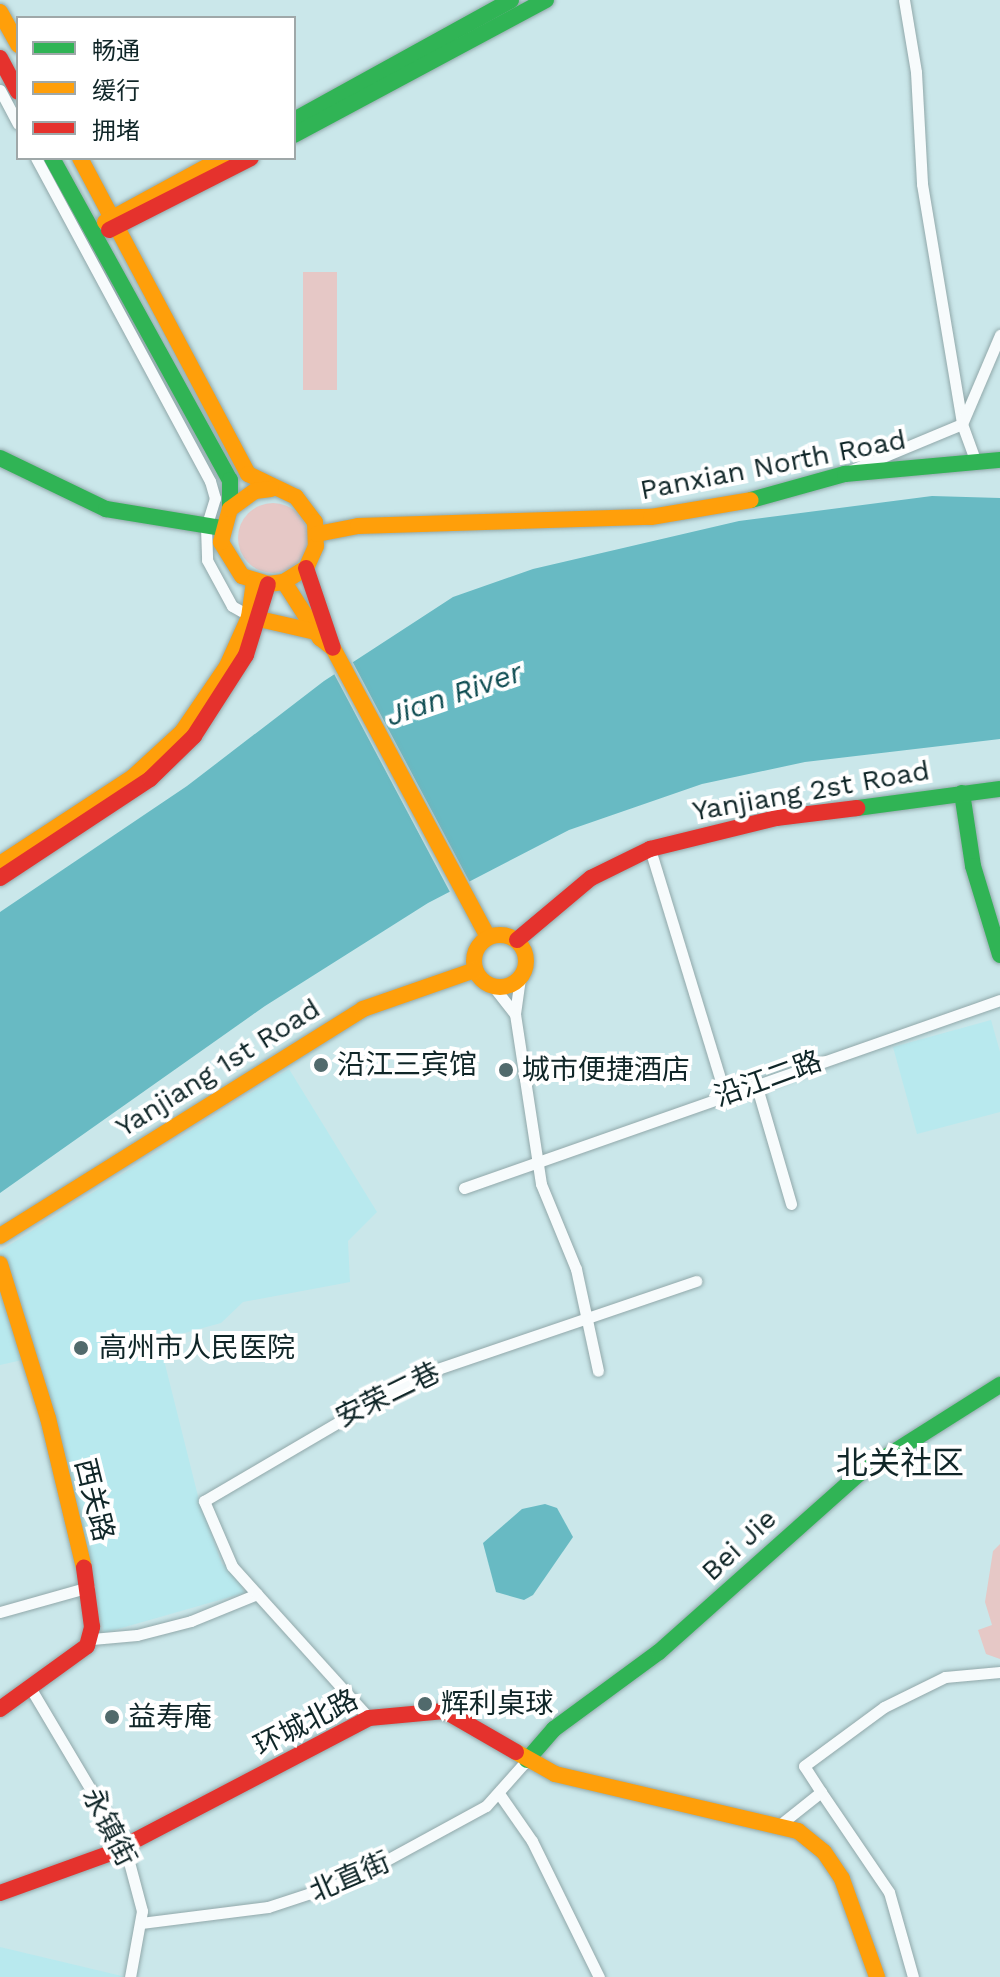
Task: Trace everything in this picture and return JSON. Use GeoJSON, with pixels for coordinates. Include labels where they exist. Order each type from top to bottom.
{"type":"FeatureCollection","features":[{"type":"Feature","properties":{"kind":"street"},"geometry":{"type":"LineString","coordinates":[[296,119],[511,0]]}},
{"type":"Feature","properties":{"kind":"street"},"geometry":{"type":"LineString","coordinates":[[296,134],[546,0]]}},
{"type":"Feature","properties":{"kind":"street"},"geometry":{"type":"LineString","coordinates":[[904,0],[916,72],[922,184],[962,424],[975,460]]}},
{"type":"Feature","properties":{"kind":"street"},"geometry":{"type":"LineString","coordinates":[[0,12],[16,41]]}},
{"type":"Feature","properties":{"kind":"street"},"geometry":{"type":"LineString","coordinates":[[0,58],[16,88]]}},
{"type":"Feature","properties":{"kind":"street"},"geometry":{"type":"LineString","coordinates":[[0,90],[16,120]]}},
{"type":"Feature","properties":{"kind":"street"},"geometry":{"type":"LineString","coordinates":[[37,160],[86,235],[221,463],[230,480],[230,509]]}},
{"type":"Feature","properties":{"kind":"street"},"geometry":{"type":"LineString","coordinates":[[53,160],[86,235],[210,481],[215,498],[212,573],[232,606],[254,618],[316,632]]}},
{"type":"Feature","properties":{"kind":"street"},"geometry":{"type":"LineString","coordinates":[[81,160],[248,474],[271,489],[304,503],[317,534],[306,568],[333,648],[488,937]]}},
{"type":"Feature","properties":{"kind":"street"},"geometry":{"type":"LineString","coordinates":[[114,223],[220,160]]}},
{"type":"Feature","properties":{"kind":"street"},"geometry":{"type":"LineString","coordinates":[[86,235],[247,160]]}},
{"type":"Feature","properties":{"kind":"street"},"geometry":{"type":"LineString","coordinates":[[845,474],[962,424],[1000,335]]}},
{"type":"Feature","properties":{"kind":"street"},"geometry":{"type":"LineString","coordinates":[[0,458],[106,509],[214,528]]}},
{"type":"Feature","properties":{"kind":"street","name":"Panxian North Road"},"geometry":{"type":"LineString","coordinates":[[317,534],[358,526],[651,517],[777,495],[845,474],[1000,460]]}},
{"type":"Feature","properties":{"kind":"street"},"geometry":{"type":"LineString","coordinates":[[214,528],[230,509],[255,491],[271,489]]}},
{"type":"Feature","properties":{"kind":"street"},"geometry":{"type":"LineString","coordinates":[[214,528],[225,555],[269,583],[333,648]]}},
{"type":"Feature","properties":{"kind":"street"},"geometry":{"type":"LineString","coordinates":[[0,878],[103,813],[172,759],[229,686],[269,583],[306,568]]}},
{"type":"Feature","properties":{"kind":"street"},"geometry":{"type":"LineString","coordinates":[[0,864],[159,755],[206,700],[254,618]]}},
{"type":"Feature","properties":{"kind":"street","name":"Yanjiang 2st Road"},"geometry":{"type":"LineString","coordinates":[[517,940],[591,878],[650,849],[776,818],[1000,789]]}},
{"type":"Feature","properties":{"kind":"street"},"geometry":{"type":"LineString","coordinates":[[962,793],[973,866],[1000,955]]}},
{"type":"Feature","properties":{"kind":"street"},"geometry":{"type":"LineString","coordinates":[[650,849],[725,1095]]}},
{"type":"Feature","properties":{"kind":"street"},"geometry":{"type":"LineString","coordinates":[[515,1014],[493,986],[475,970],[477,947],[488,937],[503,934],[517,940],[527,962],[520,978],[515,1014],[539,1165],[547,1203],[576,1269],[598,1371]]}},
{"type":"Feature","properties":{"kind":"street","name":"Yanjiang 1st Road"},"geometry":{"type":"LineString","coordinates":[[0,1236],[363,1009],[475,970]]}},
{"type":"Feature","properties":{"kind":"street"},"geometry":{"type":"LineString","coordinates":[[493,986],[520,978]]}},
{"type":"Feature","properties":{"kind":"street","name":"沿江二路"},"geometry":{"type":"LineString","coordinates":[[464,1188],[539,1165],[725,1095],[1000,1000]]}},
{"type":"Feature","properties":{"kind":"street"},"geometry":{"type":"LineString","coordinates":[[756,1084],[791,1204]]}},
{"type":"Feature","properties":{"kind":"street","name":"西关路"},"geometry":{"type":"LineString","coordinates":[[0,1264],[39,1387],[89,1587],[92,1639]]}},
{"type":"Feature","properties":{"kind":"street","name":"安荣二巷"},"geometry":{"type":"LineString","coordinates":[[257,1594],[232,1566],[204,1501],[417,1376],[585,1315],[696,1281]]}},
{"type":"Feature","properties":{"kind":"street","name":"Bei Jie"},"geometry":{"type":"LineString","coordinates":[[527,1760],[554,1729],[659,1652],[859,1474],[1000,1385]]}},
{"type":"Feature","properties":{"kind":"street"},"geometry":{"type":"LineString","coordinates":[[0,1612],[89,1587]]}},
{"type":"Feature","properties":{"kind":"street"},"geometry":{"type":"LineString","coordinates":[[0,1709],[31,1689],[92,1639],[137,1635],[191,1621],[257,1594],[369,1718]]}},
{"type":"Feature","properties":{"kind":"street"},"geometry":{"type":"LineString","coordinates":[[913,1977],[889,1892],[804,1766],[917,1687],[945,1677],[999,1671]]}},
{"type":"Feature","properties":{"kind":"street","name":"永镇街"},"geometry":{"type":"LineString","coordinates":[[31,1689],[125,1847],[138,1889],[141,1923],[130,1977]]}},
{"type":"Feature","properties":{"kind":"street","name":"环城北路"},"geometry":{"type":"LineString","coordinates":[[0,1893],[125,1847],[369,1718],[406,1711],[454,1713],[527,1760],[568,1778],[782,1823]]}},
{"type":"Feature","properties":{"kind":"street","name":"北直街"},"geometry":{"type":"LineString","coordinates":[[141,1923],[268,1907],[322,1891],[399,1857],[500,1795],[527,1760]]}},
{"type":"Feature","properties":{"kind":"street"},"geometry":{"type":"LineString","coordinates":[[821,1792],[782,1823],[813,1841],[837,1868],[877,1977]]}},
{"type":"Feature","properties":{"kind":"street"},"geometry":{"type":"LineString","coordinates":[[500,1795],[532,1841],[599,1977]]}},
{"type":"Feature","properties":{"kind":"shaded area"},"geometry":{"type":"Polygon","coordinates":[[[303,272],[337,272],[337,390],[303,390],[303,272]]]}},
{"type":"Feature","properties":{"kind":"shaded area"},"geometry":{"type":"Polygon","coordinates":[[[280,503],[302,518],[308,538],[306,552],[298,563],[287,571],[266,573],[248,563],[240,552],[238,531],[248,513],[259,505],[280,503]]]}},
{"type":"Feature","properties":{"kind":"shaded area"},"geometry":{"type":"Polygon","coordinates":[[[991,1020],[1000,1052],[1000,1112],[917,1134],[893,1047],[991,1020]]]}},
{"type":"Feature","properties":{"kind":"shaded area","name":"高州市人民医院"},"geometry":{"type":"Polygon","coordinates":[[[289,1069],[377,1212],[348,1241],[350,1282],[243,1302],[221,1323],[159,1340],[199,1500],[222,1564],[237,1575],[244,1593],[104,1633],[40,1356],[0,1365],[0,1251],[289,1069]]]}},
{"type":"Feature","properties":{"kind":"shaded area"},"geometry":{"type":"Polygon","coordinates":[[[1000,1544],[1000,1659],[986,1654],[978,1630],[992,1625],[985,1602],[993,1551],[1000,1544]]]}},
{"type":"Feature","properties":{"kind":"shaded area"},"geometry":{"type":"Polygon","coordinates":[[[0,1947],[126,1977],[0,1977],[0,1947]]]}},
{"type":"Feature","properties":{"kind":"water","name":"Jian River"},"geometry":{"type":"Polygon","coordinates":[[[932,496],[1000,498],[1000,739],[805,762],[702,784],[569,830],[428,903],[265,1006],[0,1193],[0,912],[187,786],[324,681],[453,597],[533,569],[739,521],[932,496]]]}},
{"type":"Feature","properties":{"kind":"water"},"geometry":{"type":"Polygon","coordinates":[[[545,1504],[557,1508],[573,1537],[533,1595],[524,1600],[496,1592],[483,1543],[522,1509],[545,1504]]]}},
{"type":"Feature","properties":{"kind":"pier"},"geometry":{"type":"Polygon","coordinates":[[[350,657],[471,885],[452,895],[331,667],[350,657]]]}},
{"type":"Feature","properties":{"kind":"traffic: fast"},"geometry":{"type":"LineString","coordinates":[[296,119],[511,0]]}},
{"type":"Feature","properties":{"kind":"traffic: fast"},"geometry":{"type":"LineString","coordinates":[[296,134],[546,0]]}},
{"type":"Feature","properties":{"kind":"traffic: fast"},"geometry":{"type":"LineString","coordinates":[[53,160],[230,480],[230,509]]}},
{"type":"Feature","properties":{"kind":"traffic: fast"},"geometry":{"type":"LineString","coordinates":[[0,458],[106,509],[222,528]]}},
{"type":"Feature","properties":{"kind":"traffic: fast"},"geometry":{"type":"LineString","coordinates":[[751,500],[845,474],[1000,460]]}},
{"type":"Feature","properties":{"kind":"traffic: fast"},"geometry":{"type":"LineString","coordinates":[[857,808],[1000,789]]}},
{"type":"Feature","properties":{"kind":"traffic: fast"},"geometry":{"type":"LineString","coordinates":[[962,793],[973,866],[1000,955]]}},
{"type":"Feature","properties":{"kind":"traffic: fast"},"geometry":{"type":"LineString","coordinates":[[527,1760],[554,1729],[659,1652],[859,1474],[1000,1385]]}},
{"type":"Feature","properties":{"kind":"traffic: slow"},"geometry":{"type":"LineString","coordinates":[[0,12],[16,41]]}},
{"type":"Feature","properties":{"kind":"traffic: slow"},"geometry":{"type":"LineString","coordinates":[[81,160],[248,474],[296,497],[315,522],[316,546],[306,568],[284,582],[268,584],[242,576],[221,542],[230,509],[255,491],[271,489]]}},
{"type":"Feature","properties":{"kind":"traffic: slow"},"geometry":{"type":"LineString","coordinates":[[105,222],[219,160]]}},
{"type":"Feature","properties":{"kind":"traffic: slow"},"geometry":{"type":"LineString","coordinates":[[317,534],[358,526],[651,517],[751,500]]}},
{"type":"Feature","properties":{"kind":"traffic: slow"},"geometry":{"type":"LineString","coordinates":[[0,864],[133,777],[182,732],[227,666],[249,617],[254,582]]}},
{"type":"Feature","properties":{"kind":"traffic: slow"},"geometry":{"type":"LineString","coordinates":[[284,582],[320,638],[333,648],[488,937]]}},
{"type":"Feature","properties":{"kind":"traffic: slow"},"geometry":{"type":"LineString","coordinates":[[259,619],[316,632]]}},
{"type":"Feature","properties":{"kind":"traffic: slow"},"geometry":{"type":"LineString","coordinates":[[500,935],[519,942],[526,961],[519,980],[500,987],[481,980],[474,961],[481,942],[500,935]]}},
{"type":"Feature","properties":{"kind":"traffic: slow"},"geometry":{"type":"LineString","coordinates":[[0,1236],[363,1009],[475,970]]}},
{"type":"Feature","properties":{"kind":"traffic: slow"},"geometry":{"type":"LineString","coordinates":[[0,1264],[48,1418],[84,1568]]}},
{"type":"Feature","properties":{"kind":"traffic: slow"},"geometry":{"type":"LineString","coordinates":[[516,1752],[555,1774],[798,1831],[824,1852],[842,1879],[877,1977]]}},
{"type":"Feature","properties":{"kind":"traffic: jam"},"geometry":{"type":"LineString","coordinates":[[0,58],[16,88]]}},
{"type":"Feature","properties":{"kind":"traffic: jam"},"geometry":{"type":"LineString","coordinates":[[109,230],[247,160]]}},
{"type":"Feature","properties":{"kind":"traffic: jam"},"geometry":{"type":"LineString","coordinates":[[306,568],[333,648]]}},
{"type":"Feature","properties":{"kind":"traffic: jam"},"geometry":{"type":"LineString","coordinates":[[0,878],[150,779],[194,736],[246,655],[268,584]]}},
{"type":"Feature","properties":{"kind":"traffic: jam"},"geometry":{"type":"LineString","coordinates":[[517,940],[591,878],[650,849],[776,818],[857,808]]}},
{"type":"Feature","properties":{"kind":"traffic: jam"},"geometry":{"type":"LineString","coordinates":[[0,1709],[87,1646],[92,1627],[84,1568]]}},
{"type":"Feature","properties":{"kind":"traffic: jam"},"geometry":{"type":"LineString","coordinates":[[0,1893],[111,1853],[369,1718],[445,1711],[516,1752]]}},
{"type":"Feature","properties":{"kind":"place","name":"沿江三宾馆"},"geometry":{"type":"Point","coordinates":[321,1065]}},
{"type":"Feature","properties":{"kind":"place","name":"城市便捷酒店"},"geometry":{"type":"Point","coordinates":[506,1070]}},
{"type":"Feature","properties":{"kind":"place","name":"高州市人民医院"},"geometry":{"type":"Point","coordinates":[81,1348]}},
{"type":"Feature","properties":{"kind":"place","name":"辉利桌球"},"geometry":{"type":"Point","coordinates":[425,1704]}},
{"type":"Feature","properties":{"kind":"place","name":"益寿庵"},"geometry":{"type":"Point","coordinates":[112,1717]}},
{"type":"Feature","properties":{"kind":"district","name":"北关社区"},"geometry":{"type":"Point","coordinates":[900,1463]}}]}
